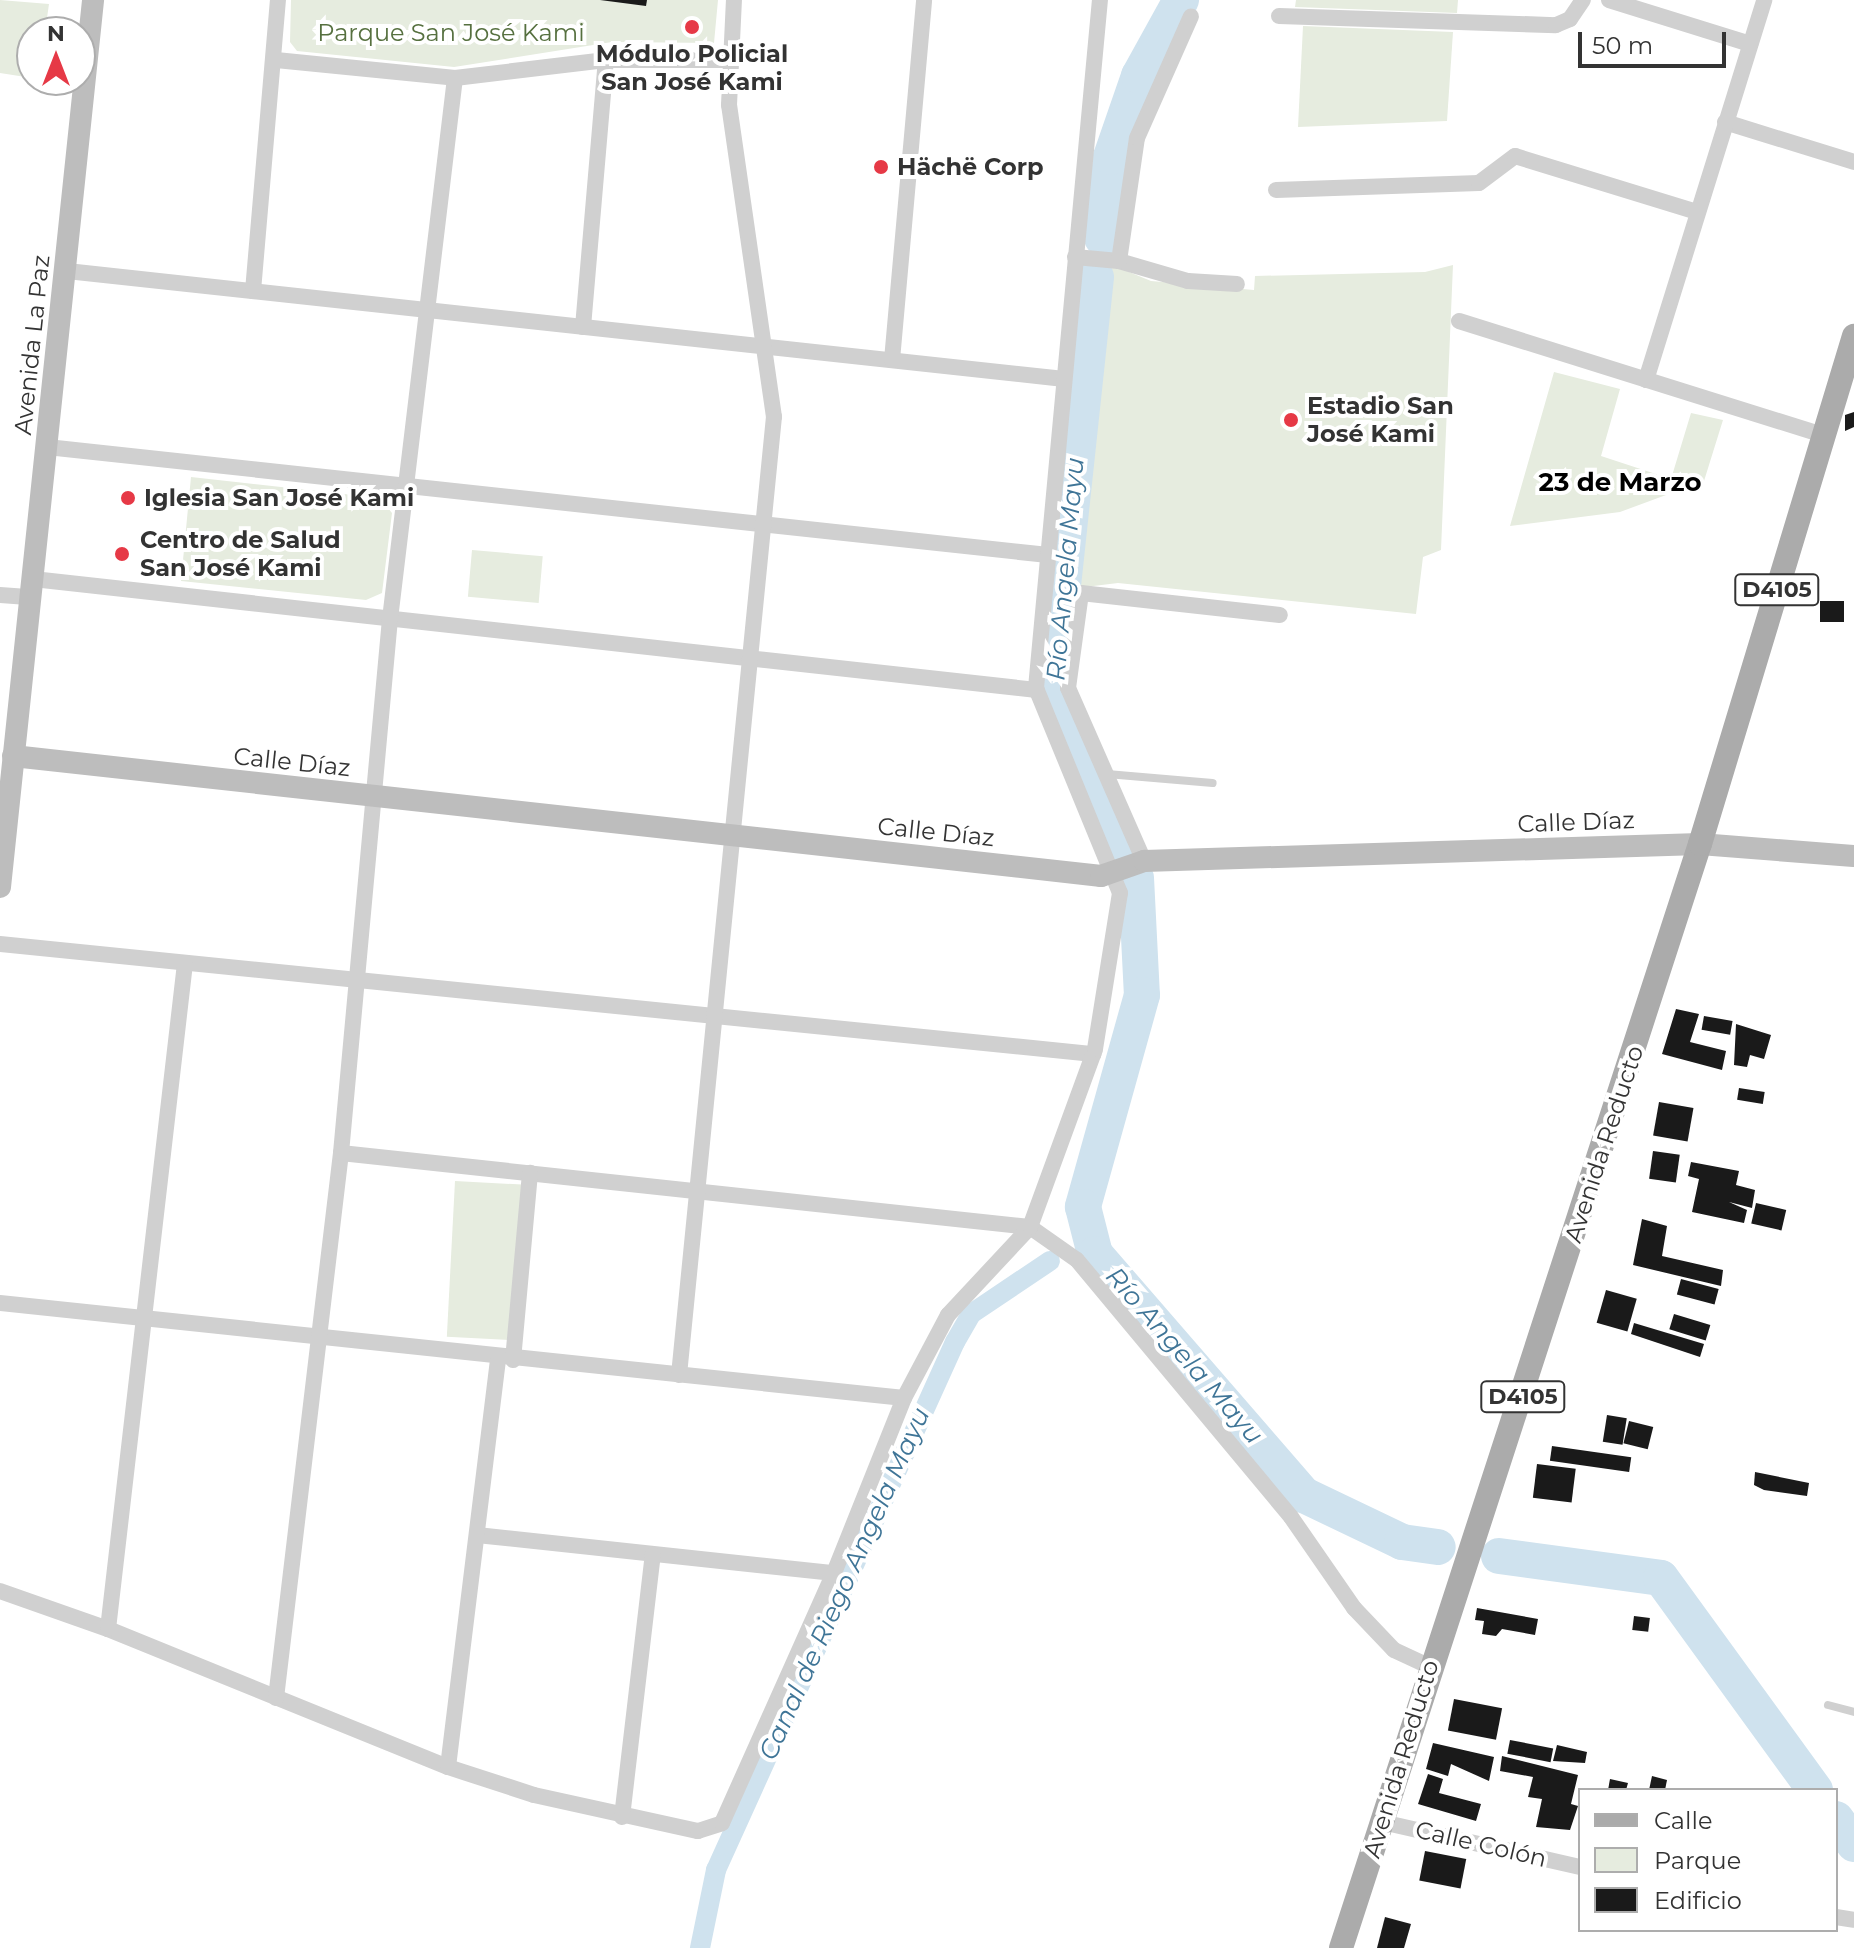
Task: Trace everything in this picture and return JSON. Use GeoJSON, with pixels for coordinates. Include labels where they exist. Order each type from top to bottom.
{"type":"FeatureCollection","features":[{"type":"Feature","properties":{"kind":"main road","name":"Avenida Reducto"},"geometry":{"type":"LineString","coordinates":[[1341,1948],[1429,1666],[1520,1406],[1700,844],[1854,336]]}},
{"type":"Feature","properties":{"kind":"street","name":"Avenida La Paz"},"geometry":{"type":"LineString","coordinates":[[0,887],[67,271],[93,0]]}},
{"type":"Feature","properties":{"kind":"street"},"geometry":{"type":"LineString","coordinates":[[253,291],[276,60],[278,0]]}},
{"type":"Feature","properties":{"kind":"street"},"geometry":{"type":"LineString","coordinates":[[679,1375],[735,836],[774,417],[728,60],[734,0]]}},
{"type":"Feature","properties":{"kind":"street"},"geometry":{"type":"LineString","coordinates":[[892,360],[924,0]]}},
{"type":"Feature","properties":{"kind":"street"},"geometry":{"type":"LineString","coordinates":[[0,1591],[108,1629],[448,1767],[622,1817],[698,1831],[722,1823],[834,1573],[904,1398],[948,1315],[1030,1227],[1093,1054],[1120,893],[1114,869],[1037,690],[1100,0]]}},
{"type":"Feature","properties":{"kind":"street"},"geometry":{"type":"LineString","coordinates":[[1279,16],[1556,25],[1570,19],[1583,0]]}},
{"type":"Feature","properties":{"kind":"street"},"geometry":{"type":"LineString","coordinates":[[1609,0],[1750,44]]}},
{"type":"Feature","properties":{"kind":"street"},"geometry":{"type":"LineString","coordinates":[[1646,380],[1764,0]]}},
{"type":"Feature","properties":{"kind":"street"},"geometry":{"type":"LineString","coordinates":[[1119,261],[1137,138],[1191,16]]}},
{"type":"Feature","properties":{"kind":"street"},"geometry":{"type":"LineString","coordinates":[[276,60],[455,78],[606,60],[728,60]]}},
{"type":"Feature","properties":{"kind":"street"},"geometry":{"type":"LineString","coordinates":[[583,327],[606,60]]}},
{"type":"Feature","properties":{"kind":"street"},"geometry":{"type":"LineString","coordinates":[[276,1698],[341,1153],[390,619],[455,78]]}},
{"type":"Feature","properties":{"kind":"street"},"geometry":{"type":"LineString","coordinates":[[1725,122],[1854,162]]}},
{"type":"Feature","properties":{"kind":"street"},"geometry":{"type":"LineString","coordinates":[[1276,190],[1479,183],[1515,156],[1697,212]]}},
{"type":"Feature","properties":{"kind":"street"},"geometry":{"type":"LineString","coordinates":[[1075,257],[1119,261],[1188,281],[1237,284]]}},
{"type":"Feature","properties":{"kind":"street"},"geometry":{"type":"LineString","coordinates":[[67,271],[1064,379]]}},
{"type":"Feature","properties":{"kind":"street"},"geometry":{"type":"LineString","coordinates":[[1459,321],[1823,435]]}},
{"type":"Feature","properties":{"kind":"street"},"geometry":{"type":"LineString","coordinates":[[47,447],[1048,555]]}},
{"type":"Feature","properties":{"kind":"street"},"geometry":{"type":"LineString","coordinates":[[0,595],[32,588],[390,619],[1037,690]]}},
{"type":"Feature","properties":{"kind":"street"},"geometry":{"type":"LineString","coordinates":[[1144,861],[1068,688],[1081,593],[1280,615]]}},
{"type":"Feature","properties":{"kind":"street","name":"Calle Díaz"},"geometry":{"type":"LineString","coordinates":[[13,756],[1101,876],[1144,861],[1700,844],[1854,856]]}},
{"type":"Feature","properties":{"kind":"street"},"geometry":{"type":"LineString","coordinates":[[0,944],[1093,1054]]}},
{"type":"Feature","properties":{"kind":"street"},"geometry":{"type":"LineString","coordinates":[[108,1629],[185,963]]}},
{"type":"Feature","properties":{"kind":"street"},"geometry":{"type":"LineString","coordinates":[[341,1153],[1030,1227],[1077,1260],[1291,1517],[1354,1608],[1394,1650],[1429,1666]]}},
{"type":"Feature","properties":{"kind":"street"},"geometry":{"type":"LineString","coordinates":[[448,1767],[477,1535],[506,1360],[530,1173]]}},
{"type":"Feature","properties":{"kind":"street"},"geometry":{"type":"LineString","coordinates":[[0,1303],[506,1360],[904,1398]]}},
{"type":"Feature","properties":{"kind":"street"},"geometry":{"type":"LineString","coordinates":[[477,1535],[834,1573]]}},
{"type":"Feature","properties":{"kind":"street"},"geometry":{"type":"LineString","coordinates":[[622,1817],[653,1555]]}},
{"type":"Feature","properties":{"kind":"street","name":"Calle Colón"},"geometry":{"type":"LineString","coordinates":[[1382,1822],[1578,1867]]}},
{"type":"Feature","properties":{"kind":"lane"},"geometry":{"type":"LineString","coordinates":[[1107,774],[1213,783]]}},
{"type":"Feature","properties":{"kind":"lane"},"geometry":{"type":"LineString","coordinates":[[1828,1705],[1854,1712]]}},
{"type":"Feature","properties":{"kind":"green space"},"geometry":{"type":"Polygon","coordinates":[[[0,0],[49,4],[47,16],[16,16],[16,76],[0,73],[0,0]]]}},
{"type":"Feature","properties":{"kind":"green space","name":"Parque San José Kami"},"geometry":{"type":"Polygon","coordinates":[[[291,0],[718,0],[714,43],[612,42],[454,67],[297,51],[290,42],[291,0]]]}},
{"type":"Feature","properties":{"kind":"green space"},"geometry":{"type":"Polygon","coordinates":[[[1296,0],[1458,0],[1457,13],[1295,7],[1296,0]]]}},
{"type":"Feature","properties":{"kind":"green space"},"geometry":{"type":"Polygon","coordinates":[[[1303,26],[1453,32],[1447,121],[1298,127],[1303,26]]]}},
{"type":"Feature","properties":{"kind":"green space","name":"Estadio San José Kami"},"geometry":{"type":"Polygon","coordinates":[[[1084,265],[1117,267],[1151,281],[1254,290],[1255,276],[1425,272],[1453,265],[1441,550],[1423,557],[1416,614],[1118,583],[1077,588],[1068,606],[1049,606],[1084,265]]]}},
{"type":"Feature","properties":{"kind":"green space"},"geometry":{"type":"Polygon","coordinates":[[[1554,372],[1620,389],[1601,456],[1671,479],[1691,413],[1723,420],[1704,481],[1620,512],[1510,526],[1554,372]]]}},
{"type":"Feature","properties":{"kind":"green space"},"geometry":{"type":"Polygon","coordinates":[[[191,477],[380,498],[392,513],[382,593],[366,600],[181,581],[191,477]]]}},
{"type":"Feature","properties":{"kind":"green space"},"geometry":{"type":"Polygon","coordinates":[[[472,550],[543,556],[539,603],[468,597],[472,550]]]}},
{"type":"Feature","properties":{"kind":"green space"},"geometry":{"type":"Polygon","coordinates":[[[455,1181],[522,1185],[514,1340],[447,1337],[455,1181]]]}},
{"type":"Feature","properties":{"kind":"building"},"geometry":{"type":"Polygon","coordinates":[[[600,0],[647,0],[646,6],[600,0]]]}},
{"type":"Feature","properties":{"kind":"building"},"geometry":{"type":"Polygon","coordinates":[[[1854,412],[1854,427],[1845,431],[1845,415],[1854,412]]]}},
{"type":"Feature","properties":{"kind":"building"},"geometry":{"type":"Polygon","coordinates":[[[1820,601],[1844,601],[1844,622],[1820,622],[1820,601]]]}},
{"type":"Feature","properties":{"kind":"building"},"geometry":{"type":"Polygon","coordinates":[[[1676,1009],[1699,1014],[1690,1042],[1726,1051],[1722,1070],[1662,1054],[1676,1009]]]}},
{"type":"Feature","properties":{"kind":"building"},"geometry":{"type":"Polygon","coordinates":[[[1704,1016],[1733,1021],[1730,1035],[1702,1030],[1704,1016]]]}},
{"type":"Feature","properties":{"kind":"building"},"geometry":{"type":"Polygon","coordinates":[[[1736,1024],[1771,1035],[1764,1059],[1750,1055],[1747,1067],[1734,1065],[1736,1024]]]}},
{"type":"Feature","properties":{"kind":"building"},"geometry":{"type":"Polygon","coordinates":[[[1739,1088],[1765,1092],[1763,1104],[1737,1100],[1739,1088]]]}},
{"type":"Feature","properties":{"kind":"building"},"geometry":{"type":"Polygon","coordinates":[[[1659,1102],[1693,1108],[1688,1142],[1653,1135],[1659,1102]]]}},
{"type":"Feature","properties":{"kind":"building"},"geometry":{"type":"Polygon","coordinates":[[[1653,1151],[1680,1155],[1676,1182],[1649,1179],[1653,1151]]]}},
{"type":"Feature","properties":{"kind":"building"},"geometry":{"type":"Polygon","coordinates":[[[1691,1162],[1739,1171],[1736,1185],[1755,1190],[1752,1208],[1729,1202],[1747,1210],[1744,1223],[1692,1212],[1699,1179],[1688,1176],[1691,1162]]]}},
{"type":"Feature","properties":{"kind":"building"},"geometry":{"type":"Polygon","coordinates":[[[1756,1203],[1786,1210],[1781,1230],[1751,1223],[1756,1203]]]}},
{"type":"Feature","properties":{"kind":"building"},"geometry":{"type":"Polygon","coordinates":[[[1642,1219],[1667,1226],[1662,1256],[1723,1270],[1721,1286],[1633,1265],[1642,1219]]]}},
{"type":"Feature","properties":{"kind":"building"},"geometry":{"type":"Polygon","coordinates":[[[1681,1279],[1719,1289],[1715,1305],[1677,1294],[1681,1279]]]}},
{"type":"Feature","properties":{"kind":"building"},"geometry":{"type":"Polygon","coordinates":[[[1606,1290],[1637,1299],[1627,1332],[1597,1323],[1606,1290]]]}},
{"type":"Feature","properties":{"kind":"building"},"geometry":{"type":"Polygon","coordinates":[[[1674,1314],[1710,1325],[1706,1340],[1669,1329],[1674,1314]]]}},
{"type":"Feature","properties":{"kind":"building"},"geometry":{"type":"Polygon","coordinates":[[[1634,1323],[1704,1344],[1700,1357],[1631,1334],[1634,1323]]]}},
{"type":"Feature","properties":{"kind":"building"},"geometry":{"type":"Polygon","coordinates":[[[1607,1415],[1627,1418],[1623,1445],[1603,1442],[1607,1415]]]}},
{"type":"Feature","properties":{"kind":"building"},"geometry":{"type":"Polygon","coordinates":[[[1629,1421],[1653,1427],[1648,1449],[1623,1443],[1629,1421]]]}},
{"type":"Feature","properties":{"kind":"building"},"geometry":{"type":"Polygon","coordinates":[[[1552,1446],[1631,1457],[1629,1472],[1550,1461],[1552,1446]]]}},
{"type":"Feature","properties":{"kind":"building"},"geometry":{"type":"Polygon","coordinates":[[[1537,1464],[1576,1469],[1572,1502],[1533,1498],[1537,1464]]]}},
{"type":"Feature","properties":{"kind":"building"},"geometry":{"type":"Polygon","coordinates":[[[1755,1472],[1809,1483],[1807,1496],[1764,1490],[1754,1485],[1755,1472]]]}},
{"type":"Feature","properties":{"kind":"building"},"geometry":{"type":"Polygon","coordinates":[[[1477,1608],[1538,1619],[1535,1635],[1502,1629],[1496,1636],[1482,1634],[1484,1621],[1475,1620],[1477,1608]]]}},
{"type":"Feature","properties":{"kind":"building"},"geometry":{"type":"Polygon","coordinates":[[[1634,1616],[1650,1618],[1648,1632],[1632,1630],[1634,1616]]]}},
{"type":"Feature","properties":{"kind":"building"},"geometry":{"type":"Polygon","coordinates":[[[1454,1699],[1502,1708],[1496,1740],[1448,1730],[1454,1699]]]}},
{"type":"Feature","properties":{"kind":"building"},"geometry":{"type":"Polygon","coordinates":[[[1510,1740],[1553,1748],[1551,1762],[1507,1754],[1510,1740]]]}},
{"type":"Feature","properties":{"kind":"building"},"geometry":{"type":"Polygon","coordinates":[[[1433,1743],[1494,1757],[1489,1781],[1451,1764],[1448,1776],[1426,1769],[1433,1743]]]}},
{"type":"Feature","properties":{"kind":"building"},"geometry":{"type":"Polygon","coordinates":[[[1557,1745],[1587,1752],[1585,1763],[1553,1761],[1557,1745]]]}},
{"type":"Feature","properties":{"kind":"building"},"geometry":{"type":"Polygon","coordinates":[[[1502,1756],[1578,1775],[1571,1804],[1578,1806],[1570,1830],[1536,1827],[1542,1799],[1528,1797],[1533,1777],[1500,1771],[1502,1756]]]}},
{"type":"Feature","properties":{"kind":"building"},"geometry":{"type":"Polygon","coordinates":[[[1428,1774],[1443,1779],[1439,1793],[1481,1804],[1476,1821],[1418,1804],[1428,1774]]]}},
{"type":"Feature","properties":{"kind":"building"},"geometry":{"type":"Polygon","coordinates":[[[1652,1776],[1667,1780],[1665,1788],[1649,1788],[1652,1776]]]}},
{"type":"Feature","properties":{"kind":"building"},"geometry":{"type":"Polygon","coordinates":[[[1610,1779],[1628,1783],[1627,1788],[1608,1788],[1610,1779]]]}},
{"type":"Feature","properties":{"kind":"building"},"geometry":{"type":"Polygon","coordinates":[[[1425,1851],[1466,1859],[1461,1888],[1419,1880],[1425,1851]]]}},
{"type":"Feature","properties":{"kind":"building"},"geometry":{"type":"Polygon","coordinates":[[[1385,1917],[1411,1924],[1404,1948],[1377,1948],[1385,1917]]]}},
{"type":"Feature","properties":{"kind":"waterway","name":"Río Angela Mayu"},"geometry":{"type":"LineString","coordinates":[[1102,238],[1111,157],[1139,76],[1181,0]]}},
{"type":"Feature","properties":{"kind":"waterway","name":"Río Angela Mayu"},"geometry":{"type":"LineString","coordinates":[[1096,277],[1052,686],[1124,848]]}},
{"type":"Feature","properties":{"kind":"waterway","name":"Río Angela Mayu"},"geometry":{"type":"LineString","coordinates":[[1136,878],[1142,995],[1083,1207],[1095,1254],[1304,1495],[1402,1542],[1438,1547]]}},
{"type":"Feature","properties":{"kind":"waterway","name":"Canal de Riego Angela Mayu"},"geometry":{"type":"LineString","coordinates":[[700,1948],[716,1870],[955,1342],[971,1314],[1050,1261]]}},
{"type":"Feature","properties":{"kind":"waterway","name":"Río Angela Mayu"},"geometry":{"type":"LineString","coordinates":[[1499,1556],[1661,1578],[1814,1788]]}},
{"type":"Feature","properties":{"kind":"waterway","name":"Río Angela Mayu"},"geometry":{"type":"LineString","coordinates":[[1838,1822],[1854,1844]]}},
{"type":"Feature","properties":{"kind":"place","name":"Módulo Policial San José Kami"},"geometry":{"type":"Point","coordinates":[692,27]}},
{"type":"Feature","properties":{"kind":"place","name":"Hächë Corp"},"geometry":{"type":"Point","coordinates":[881,167]}},
{"type":"Feature","properties":{"kind":"place","name":"Estadio San José Kami"},"geometry":{"type":"Point","coordinates":[1291,420]}},
{"type":"Feature","properties":{"kind":"place","name":"Iglesia San José Kami"},"geometry":{"type":"Point","coordinates":[128,498]}},
{"type":"Feature","properties":{"kind":"place","name":"Centro de Salud San José Kami"},"geometry":{"type":"Point","coordinates":[122,554]}},
{"type":"Feature","properties":{"kind":"district","name":"23 de Marzo"},"geometry":{"type":"Point","coordinates":[1620,483]}}]}
